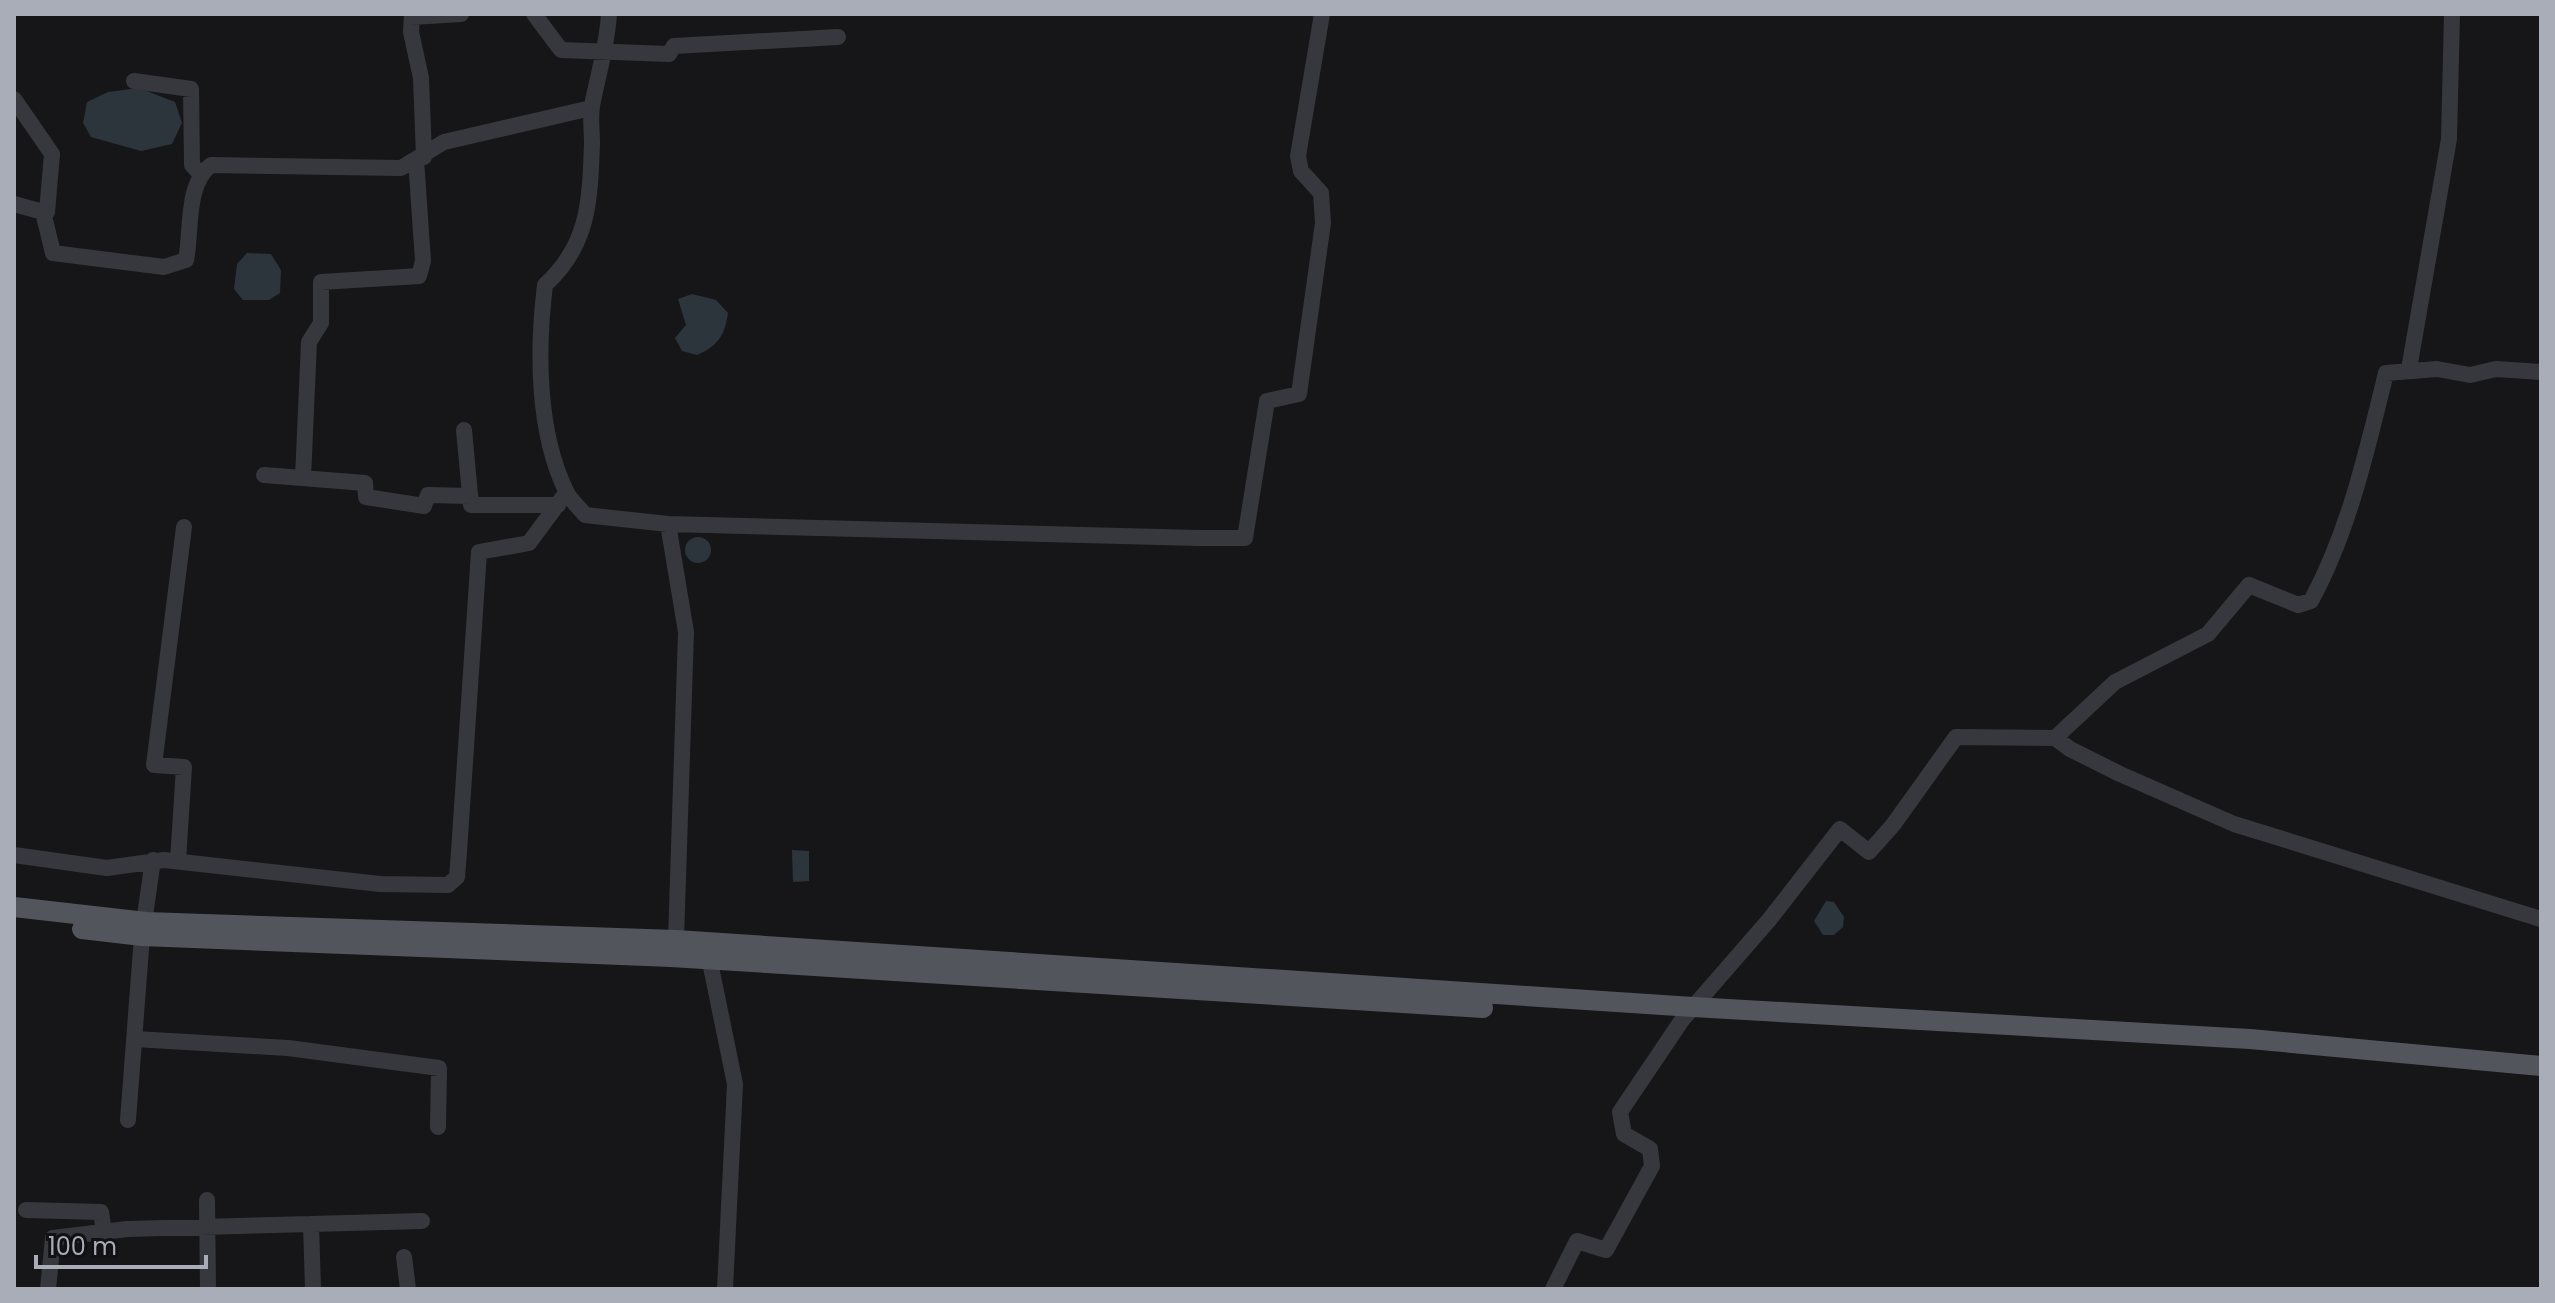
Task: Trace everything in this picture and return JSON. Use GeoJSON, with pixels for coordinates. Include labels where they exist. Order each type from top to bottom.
{"type":"FeatureCollection","features":[{"type":"Feature","properties":{"kind":"main road"},"geometry":{"type":"LineString","coordinates":[[14,907],[144,929],[676,940],[710,953]]}},
{"type":"Feature","properties":{"kind":"main road"},"geometry":{"type":"LineString","coordinates":[[14,921],[710,953],[2249,1052],[2541,1078]]}},
{"type":"Feature","properties":{"kind":"main road"},"geometry":{"type":"LineString","coordinates":[[1687,1014],[2250,1039],[2541,1066]]}},
{"type":"Feature","properties":{"kind":"street"},"geometry":{"type":"LineString","coordinates":[[303,478],[309,342],[321,323],[321,282],[419,276],[423,261],[421,78],[411,32],[412,15],[461,14]]}},
{"type":"Feature","properties":{"kind":"street"},"geometry":{"type":"LineString","coordinates":[[534,14],[561,50],[669,54],[674,46],[838,37]]}},
{"type":"Feature","properties":{"kind":"street"},"geometry":{"type":"LineString","coordinates":[[14,855],[107,868],[153,860],[178,861],[380,884],[448,885],[457,877],[479,552],[529,543],[562,499],[548,433],[540,326],[545,285],[566,266],[582,238],[592,146],[591,108],[607,51],[609,14]]}},
{"type":"Feature","properties":{"kind":"street"},"geometry":{"type":"LineString","coordinates":[[464,430],[471,505],[562,499],[585,515],[668,524],[1245,538],[1267,401],[1299,394],[1323,223],[1321,193],[1301,171],[1298,156],[1322,14]]}},
{"type":"Feature","properties":{"kind":"street"},"geometry":{"type":"LineString","coordinates":[[2409,369],[2449,139],[2452,14]]}},
{"type":"Feature","properties":{"kind":"street"},"geometry":{"type":"LineString","coordinates":[[134,81],[191,89],[192,165],[201,175]]}},
{"type":"Feature","properties":{"kind":"street"},"geometry":{"type":"LineString","coordinates":[[14,99],[52,154],[47,212]]}},
{"type":"Feature","properties":{"kind":"street"},"geometry":{"type":"LineString","coordinates":[[14,204],[43,212],[53,253],[164,267],[186,260],[195,191],[201,175],[211,165],[401,168],[444,142],[591,108]]}},
{"type":"Feature","properties":{"kind":"street"},"geometry":{"type":"LineString","coordinates":[[2055,738],[2115,682],[2208,634],[2249,585],[2298,605],[2311,601],[2329,568],[2366,458],[2386,373],[2409,369],[2437,369],[2470,375],[2496,369],[2541,372]]}},
{"type":"Feature","properties":{"kind":"street"},"geometry":{"type":"LineString","coordinates":[[264,475],[365,483],[366,497],[424,506],[428,495],[470,496]]}},
{"type":"Feature","properties":{"kind":"street"},"geometry":{"type":"LineString","coordinates":[[668,524],[686,632],[676,940]]}},
{"type":"Feature","properties":{"kind":"street"},"geometry":{"type":"LineString","coordinates":[[178,861],[184,767],[154,765],[184,527]]}},
{"type":"Feature","properties":{"kind":"street"},"geometry":{"type":"LineString","coordinates":[[1553,1289],[1577,1241],[1606,1250],[1652,1166],[1650,1149],[1624,1134],[1620,1112],[1687,1014],[1769,920],[1840,829],[1869,852],[1893,825],[1956,737],[2055,738],[2108,768],[2234,824],[2541,919]]}},
{"type":"Feature","properties":{"kind":"street"},"geometry":{"type":"LineString","coordinates":[[128,1120],[153,860]]}},
{"type":"Feature","properties":{"kind":"street"},"geometry":{"type":"LineString","coordinates":[[710,953],[735,1084],[725,1289]]}},
{"type":"Feature","properties":{"kind":"street"},"geometry":{"type":"LineString","coordinates":[[135,1039],[288,1048],[439,1068],[438,1127]]}},
{"type":"Feature","properties":{"kind":"street"},"geometry":{"type":"LineString","coordinates":[[207,1200],[208,1289]]}},
{"type":"Feature","properties":{"kind":"street"},"geometry":{"type":"LineString","coordinates":[[26,1210],[101,1212],[104,1232]]}},
{"type":"Feature","properties":{"kind":"street"},"geometry":{"type":"LineString","coordinates":[[48,1289],[53,1238],[206,1226],[422,1221]]}},
{"type":"Feature","properties":{"kind":"street"},"geometry":{"type":"LineString","coordinates":[[311,1224],[313,1289]]}},
{"type":"Feature","properties":{"kind":"street"},"geometry":{"type":"LineString","coordinates":[[404,1257],[408,1289]]}},
{"type":"Feature","properties":{"kind":"shaded area"},"geometry":{"type":"Polygon","coordinates":[[[139,88],[175,102],[182,123],[172,144],[141,151],[91,137],[83,123],[87,102],[108,92],[139,88]]]}},
{"type":"Feature","properties":{"kind":"shaded area"},"geometry":{"type":"Polygon","coordinates":[[[247,253],[271,254],[281,270],[280,293],[269,300],[243,300],[234,289],[237,264],[247,253]]]}},
{"type":"Feature","properties":{"kind":"shaded area"},"geometry":{"type":"Polygon","coordinates":[[[692,294],[716,300],[728,313],[719,339],[697,355],[682,351],[675,338],[686,325],[678,299],[692,294]]]}},
{"type":"Feature","properties":{"kind":"shaded area"},"geometry":{"type":"Polygon","coordinates":[[[698,537],[707,541],[711,550],[707,559],[698,563],[689,559],[685,550],[689,541],[698,537]]]}},
{"type":"Feature","properties":{"kind":"shaded area"},"geometry":{"type":"Polygon","coordinates":[[[792,850],[809,851],[809,881],[793,882],[792,850]]]}},
{"type":"Feature","properties":{"kind":"shaded area"},"geometry":{"type":"Polygon","coordinates":[[[1826,901],[1834,902],[1844,917],[1843,927],[1834,935],[1823,935],[1814,921],[1826,901]]]}}]}
